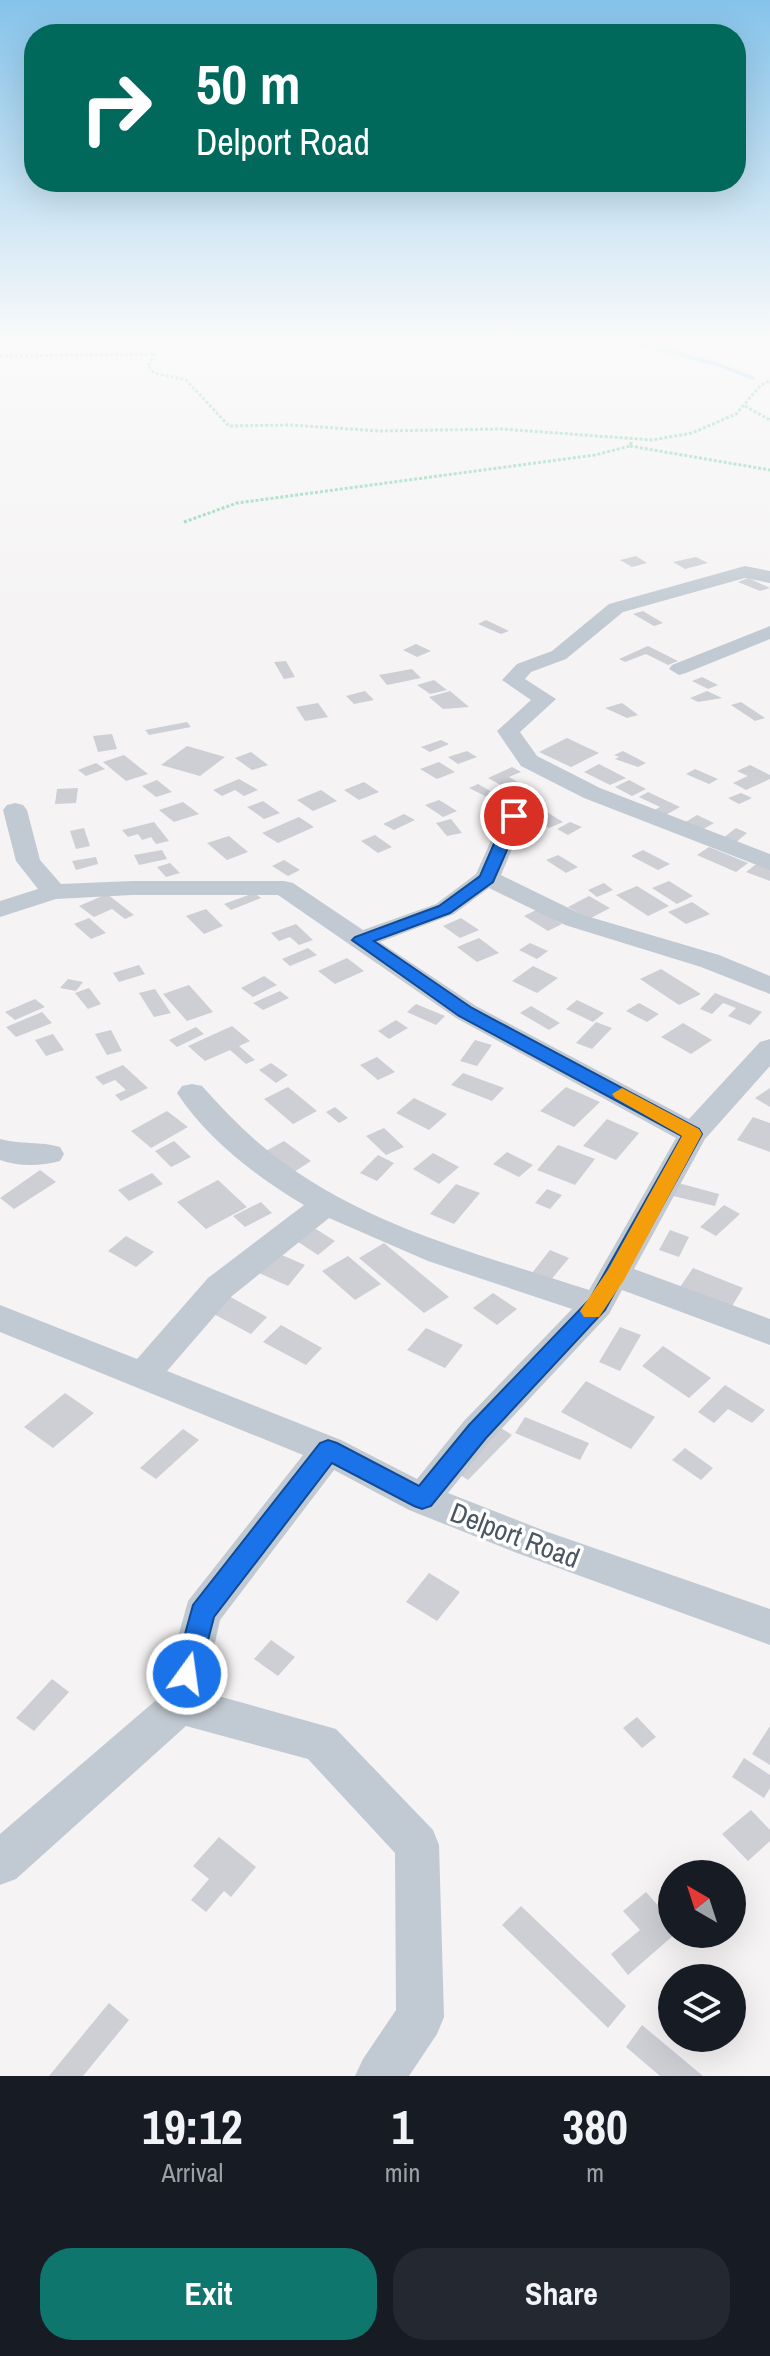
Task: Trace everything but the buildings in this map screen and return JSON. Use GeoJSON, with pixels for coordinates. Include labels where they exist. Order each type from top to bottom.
{"type":"FeatureCollection","features":[{"type":"Feature","properties":{"kind":"street"},"geometry":{"type":"LineString","coordinates":[[770,577],[745,572],[616,608],[559,655],[524,668],[512,680],[545,699],[508,731],[529,761],[592,793],[770,863]]}},
{"type":"Feature","properties":{"kind":"street"},"geometry":{"type":"LineString","coordinates":[[679,669],[770,632]]}},
{"type":"Feature","properties":{"kind":"street"},"geometry":{"type":"LineString","coordinates":[[15,810],[28,861],[54,892]]}},
{"type":"Feature","properties":{"kind":"street"},"geometry":{"type":"LineString","coordinates":[[361,940],[445,909],[487,878],[514,816]]}},
{"type":"Feature","properties":{"kind":"street"},"geometry":{"type":"LineString","coordinates":[[487,878],[574,920],[710,961],[770,986]]}},
{"type":"Feature","properties":{"kind":"street"},"geometry":{"type":"LineString","coordinates":[[0,909],[54,892],[132,888],[284,888],[466,1012],[693,1134]]}},
{"type":"Feature","properties":{"kind":"street"},"geometry":{"type":"LineString","coordinates":[[422,1499],[477,1431],[597,1305],[693,1134],[770,1048]]}},
{"type":"Feature","properties":{"kind":"street"},"geometry":{"type":"LineString","coordinates":[[192,1093],[225,1131],[289,1182],[327,1203],[415,1242],[597,1305]]}},
{"type":"Feature","properties":{"kind":"street"},"geometry":{"type":"LineString","coordinates":[[0,1149],[15,1155],[49,1154]]}},
{"type":"Feature","properties":{"kind":"street"},"geometry":{"type":"LineString","coordinates":[[142,1376],[220,1287],[327,1203]]}},
{"type":"Feature","properties":{"kind":"street"},"geometry":{"type":"LineString","coordinates":[[616,1275],[770,1332]]}},
{"type":"Feature","properties":{"kind":"street","name":"Delport Road"},"geometry":{"type":"LineString","coordinates":[[0,1318],[328,1450],[422,1499],[531,1542],[770,1627]]}},
{"type":"Feature","properties":{"kind":"street"},"geometry":{"type":"LineString","coordinates":[[0,1863],[180,1705],[202,1613],[328,1450]]}},
{"type":"Feature","properties":{"kind":"street"},"geometry":{"type":"LineString","coordinates":[[180,1705],[321,1743],[417,1845],[420,2017],[380,2076]]}},
{"type":"Feature","properties":{"kind":"path"},"geometry":{"type":"LineString","coordinates":[[548,433],[632,440],[692,433]]}},
{"type":"Feature","properties":{"kind":"path"},"geometry":{"type":"LineString","coordinates":[[630,446],[632,440]]}},
{"type":"Feature","properties":{"kind":"path"},"geometry":{"type":"LineString","coordinates":[[184,522],[237,503],[360,489],[595,455],[630,446],[770,470]]}},
{"type":"Feature","properties":{"kind":"slow traffic"},"geometry":{"type":"LineString","coordinates":[[591,1311],[616,1275],[693,1134],[622,1094]]}},
{"type":"Feature","properties":{"kind":"route"},"geometry":{"type":"LineString","coordinates":[[187,1674],[202,1613],[328,1450],[422,1499],[477,1431],[597,1305],[693,1134],[466,1012],[361,940],[445,909],[487,878],[514,816]]}}]}
